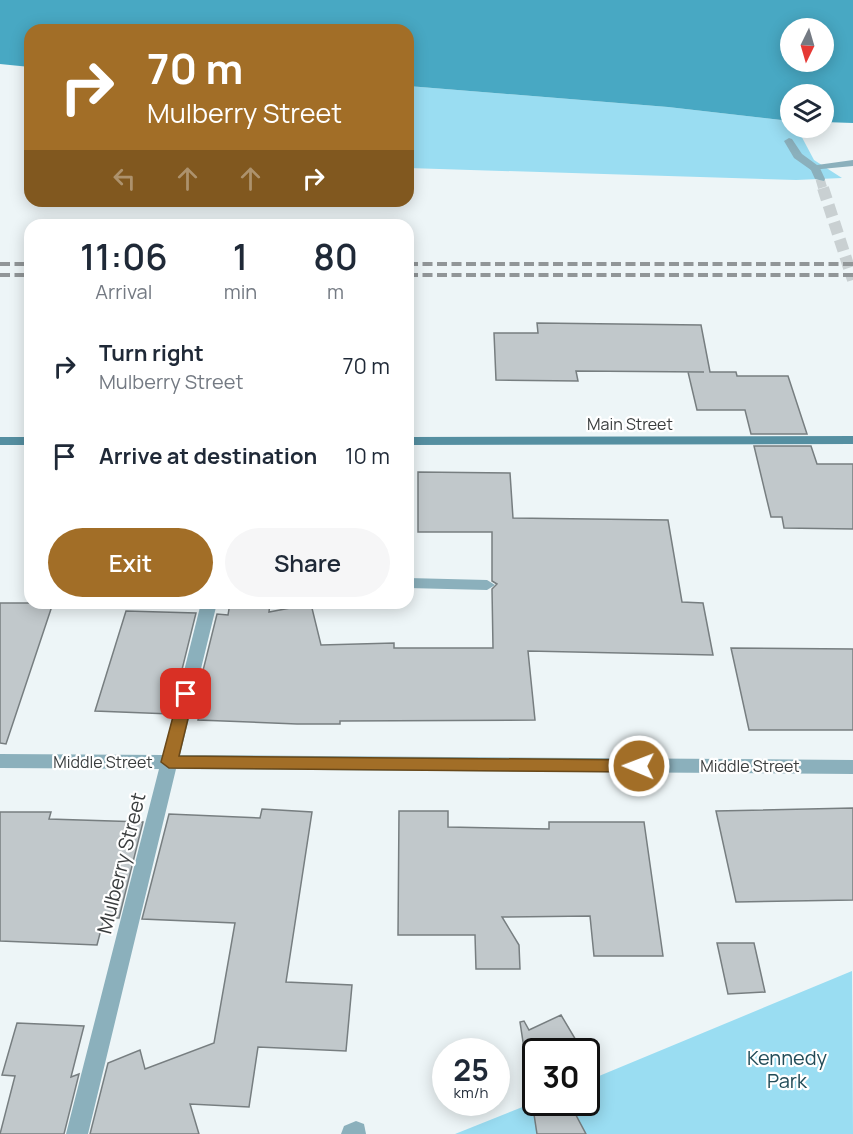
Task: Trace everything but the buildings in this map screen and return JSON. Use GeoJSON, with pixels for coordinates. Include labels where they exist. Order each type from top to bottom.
{"type":"FeatureCollection","features":[{"type":"Feature","properties":{"kind":"main road","name":"Main Street"},"geometry":{"type":"LineString","coordinates":[[414,441],[853,440]]}},
{"type":"Feature","properties":{"kind":"main road"},"geometry":{"type":"LineString","coordinates":[[0,441],[24,441]]}},
{"type":"Feature","properties":{"kind":"street"},"geometry":{"type":"LineString","coordinates":[[789,141],[798,156],[815,168],[820,179]]}},
{"type":"Feature","properties":{"kind":"street"},"geometry":{"type":"LineString","coordinates":[[815,168],[853,163]]}},
{"type":"Feature","properties":{"kind":"street"},"geometry":{"type":"LineString","coordinates":[[414,583],[487,585]]}},
{"type":"Feature","properties":{"kind":"street","name":"Mulberry Street"},"geometry":{"type":"LineString","coordinates":[[77,1134],[207,609]]}},
{"type":"Feature","properties":{"kind":"street","name":"Middle Street"},"geometry":{"type":"LineString","coordinates":[[0,761],[853,767]]}},
{"type":"Feature","properties":{"kind":"green space"},"geometry":{"type":"Polygon","coordinates":[[[414,86],[668,107],[780,120],[780,138],[802,138],[814,160],[842,178],[796,180],[414,168],[414,86]]]}},
{"type":"Feature","properties":{"kind":"green space","name":"Kennedy Park"},"geometry":{"type":"Polygon","coordinates":[[[852,971],[853,1134],[455,1134],[500,1116],[510,1116],[510,1112],[522,1107],[522,1116],[600,1116],[600,1076],[852,971]]]}},
{"type":"Feature","properties":{"kind":"shaded area"},"geometry":{"type":"Polygon","coordinates":[[[0,0],[853,0],[853,123],[834,122],[834,84],[780,84],[780,120],[668,107],[414,86],[414,24],[24,24],[24,66],[0,64],[0,0]]]}},
{"type":"Feature","properties":{"kind":"tunnel"},"geometry":{"type":"LineString","coordinates":[[820,179],[823,189]]}},
{"type":"Feature","properties":{"kind":"tunnel"},"geometry":{"type":"LineString","coordinates":[[823,188],[853,280]]}},
{"type":"Feature","properties":{"kind":"railway"},"geometry":{"type":"LineString","coordinates":[[0,264],[24,264]]}},
{"type":"Feature","properties":{"kind":"railway"},"geometry":{"type":"LineString","coordinates":[[414,264],[853,264]]}},
{"type":"Feature","properties":{"kind":"railway"},"geometry":{"type":"LineString","coordinates":[[0,275],[24,275]]}},
{"type":"Feature","properties":{"kind":"railway"},"geometry":{"type":"LineString","coordinates":[[414,275],[853,275]]}},
{"type":"Feature","properties":{"kind":"route"},"geometry":{"type":"LineString","coordinates":[[186,694],[169,762],[639,766]]}}]}
